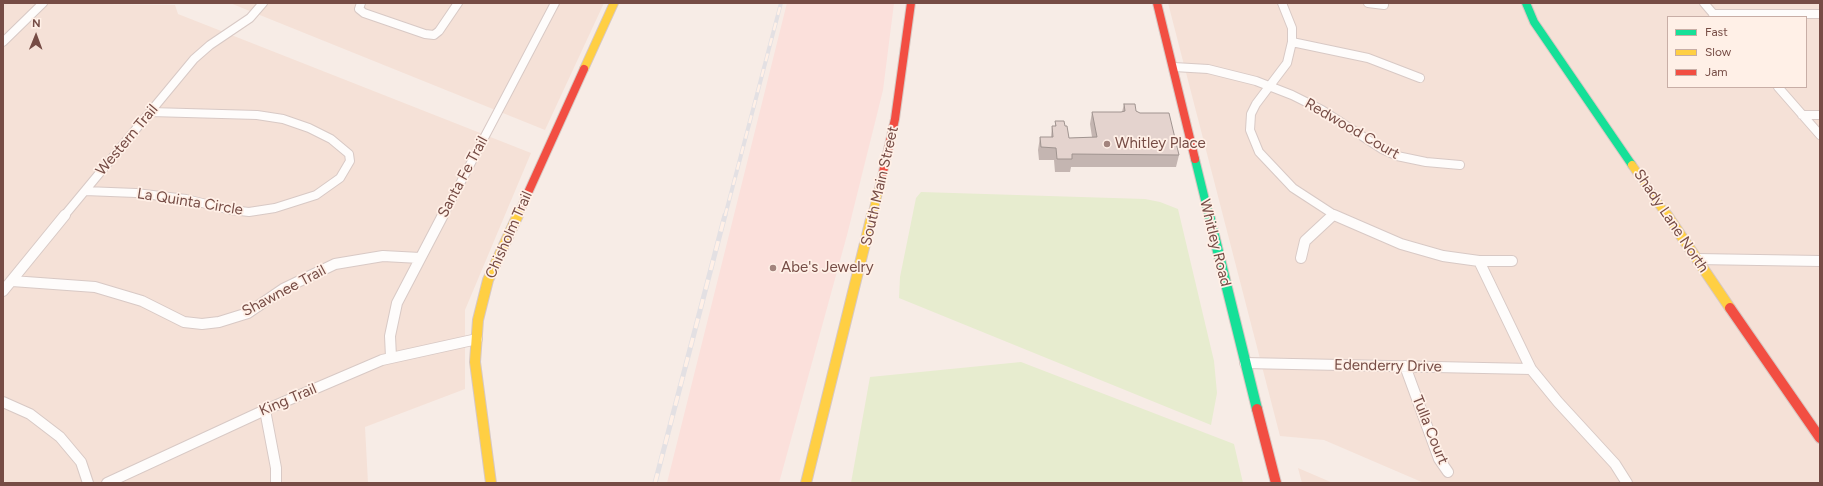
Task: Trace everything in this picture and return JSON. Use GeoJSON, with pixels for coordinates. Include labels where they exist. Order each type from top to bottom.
{"type":"FeatureCollection","features":[{"type":"Feature","properties":{"kind":"street"},"geometry":{"type":"LineString","coordinates":[[3,42],[43,3]]}},
{"type":"Feature","properties":{"kind":"street","name":"Western Trail"},"geometry":{"type":"LineString","coordinates":[[3,291],[198,54],[250,18],[264,3]]}},
{"type":"Feature","properties":{"kind":"street"},"geometry":{"type":"LineString","coordinates":[[361,3],[359,9],[364,13],[425,34],[434,35],[440,31],[458,3]]}},
{"type":"Feature","properties":{"kind":"street","name":"Santa Fe Trail"},"geometry":{"type":"LineString","coordinates":[[391,357],[390,336],[397,303],[555,3]]}},
{"type":"Feature","properties":{"kind":"street","name":"Chisholm Trail"},"geometry":{"type":"LineString","coordinates":[[491,483],[475,362],[478,320],[488,280],[614,3]]}},
{"type":"Feature","properties":{"kind":"street","name":"South Main Street"},"geometry":{"type":"LineString","coordinates":[[806,483],[864,254],[895,119],[911,3]]}},
{"type":"Feature","properties":{"kind":"street","name":"Whitley Road"},"geometry":{"type":"LineString","coordinates":[[1158,3],[1245,363],[1276,483]]}},
{"type":"Feature","properties":{"kind":"street"},"geometry":{"type":"LineString","coordinates":[[1282,3],[1292,28],[1292,42],[1287,63],[1256,104],[1251,114],[1250,130],[1256,146],[1293,188],[1333,216],[1376,235],[1419,250],[1443,256],[1478,261],[1512,261]]}},
{"type":"Feature","properties":{"kind":"street"},"geometry":{"type":"LineString","coordinates":[[1368,3],[1383,4]]}},
{"type":"Feature","properties":{"kind":"street","name":"Shady Lane North"},"geometry":{"type":"LineString","coordinates":[[1526,3],[1534,22],[1820,438]]}},
{"type":"Feature","properties":{"kind":"street"},"geometry":{"type":"LineString","coordinates":[[1704,3],[1715,15],[1820,14]]}},
{"type":"Feature","properties":{"kind":"street"},"geometry":{"type":"LineString","coordinates":[[1292,42],[1368,58],[1420,78]]}},
{"type":"Feature","properties":{"kind":"street","name":"Redwood Court"},"geometry":{"type":"LineString","coordinates":[[1174,67],[1208,69],[1231,73],[1292,95],[1322,110],[1382,149],[1397,156],[1426,162],[1460,164]]}},
{"type":"Feature","properties":{"kind":"street"},"geometry":{"type":"LineString","coordinates":[[1779,88],[1820,135]]}},
{"type":"Feature","properties":{"kind":"street","name":"La Quinta Circle"},"geometry":{"type":"LineString","coordinates":[[85,191],[136,193],[186,199],[231,210],[249,212],[282,206],[316,195],[340,178],[350,161],[349,154],[331,139],[309,128],[283,119],[257,115],[151,112]]}},
{"type":"Feature","properties":{"kind":"street"},"geometry":{"type":"LineString","coordinates":[[1802,115],[1820,115]]}},
{"type":"Feature","properties":{"kind":"street"},"geometry":{"type":"LineString","coordinates":[[1301,258],[1302,248],[1305,242],[1333,216]]}},
{"type":"Feature","properties":{"kind":"street","name":"Shawnee Trail"},"geometry":{"type":"LineString","coordinates":[[12,280],[95,287],[142,301],[184,322],[202,324],[219,322],[248,313],[283,289],[335,264],[382,256],[420,258]]}},
{"type":"Feature","properties":{"kind":"street"},"geometry":{"type":"LineString","coordinates":[[1697,259],[1820,261]]}},
{"type":"Feature","properties":{"kind":"street"},"geometry":{"type":"LineString","coordinates":[[1478,261],[1531,369],[1558,402],[1615,464],[1627,483]]}},
{"type":"Feature","properties":{"kind":"street","name":"King Trail"},"geometry":{"type":"LineString","coordinates":[[107,483],[265,410],[391,357],[477,339]]}},
{"type":"Feature","properties":{"kind":"street","name":"Edenderry Drive"},"geometry":{"type":"LineString","coordinates":[[1245,363],[1531,369]]}},
{"type":"Feature","properties":{"kind":"street","name":"Tulla Court"},"geometry":{"type":"LineString","coordinates":[[1405,366],[1439,459],[1448,472]]}},
{"type":"Feature","properties":{"kind":"street"},"geometry":{"type":"LineString","coordinates":[[3,402],[30,414],[60,437],[81,462],[88,483]]}},
{"type":"Feature","properties":{"kind":"street"},"geometry":{"type":"LineString","coordinates":[[265,410],[276,468],[276,483]]}},
{"type":"Feature","properties":{"kind":"shaded area"},"geometry":{"type":"Polygon","coordinates":[[[3,3],[175,5],[178,14],[531,153],[465,310],[465,389],[365,427],[368,483],[3,483],[3,3]]]}},
{"type":"Feature","properties":{"kind":"shaded area"},"geometry":{"type":"Polygon","coordinates":[[[230,3],[604,3],[545,130],[230,3]]]}},
{"type":"Feature","properties":{"kind":"shaded area"},"geometry":{"type":"Polygon","coordinates":[[[787,3],[894,3],[883,90],[847,235],[779,483],[667,483],[787,3]]]}},
{"type":"Feature","properties":{"kind":"shaded area"},"geometry":{"type":"Polygon","coordinates":[[[1168,3],[1820,3],[1820,483],[1424,483],[1324,440],[1280,436],[1168,3]]]}},
{"type":"Feature","properties":{"kind":"shaded area"},"geometry":{"type":"Polygon","coordinates":[[[1298,468],[1333,483],[1302,483],[1298,468]]]}},
{"type":"Feature","properties":{"kind":"green space"},"geometry":{"type":"Polygon","coordinates":[[[921,192],[1145,199],[1160,202],[1178,209],[1214,361],[1217,393],[1211,425],[899,298],[900,277],[916,198],[921,192]]]}},
{"type":"Feature","properties":{"kind":"green space"},"geometry":{"type":"Polygon","coordinates":[[[1021,362],[1234,444],[1243,483],[851,483],[870,377],[1021,362]]]}},
{"type":"Feature","properties":{"kind":"building"},"geometry":{"type":"Polygon","coordinates":[[[1124,104],[1135,104],[1136,111],[1140,113],[1169,113],[1179,155],[1072,154],[1072,159],[1057,159],[1056,148],[1041,147],[1040,137],[1053,137],[1052,126],[1056,126],[1055,121],[1064,121],[1065,126],[1067,126],[1069,138],[1097,137],[1092,112],[1125,111],[1124,104]]]}},
{"type":"Feature","properties":{"kind":"railway"},"geometry":{"type":"LineString","coordinates":[[725,216],[781,3]]}},
{"type":"Feature","properties":{"kind":"railway"},"geometry":{"type":"LineString","coordinates":[[655,483],[725,215]]}},
{"type":"Feature","properties":{"kind":"traffic: fast"},"geometry":{"type":"LineString","coordinates":[[1526,3],[1534,22],[1632,165]]}},
{"type":"Feature","properties":{"kind":"traffic: fast"},"geometry":{"type":"LineString","coordinates":[[1195,159],[1257,409]]}},
{"type":"Feature","properties":{"kind":"traffic: slow"},"geometry":{"type":"LineString","coordinates":[[584,69],[614,3]]}},
{"type":"Feature","properties":{"kind":"traffic: slow"},"geometry":{"type":"LineString","coordinates":[[1632,165],[1730,308]]}},
{"type":"Feature","properties":{"kind":"traffic: slow"},"geometry":{"type":"LineString","coordinates":[[806,483],[881,181]]}},
{"type":"Feature","properties":{"kind":"traffic: slow"},"geometry":{"type":"LineString","coordinates":[[491,483],[475,362],[478,320],[488,280],[522,206]]}},
{"type":"Feature","properties":{"kind":"traffic: jam"},"geometry":{"type":"LineString","coordinates":[[881,181],[895,119],[911,3]]}},
{"type":"Feature","properties":{"kind":"traffic: jam"},"geometry":{"type":"LineString","coordinates":[[1157,3],[1195,159]]}},
{"type":"Feature","properties":{"kind":"traffic: jam"},"geometry":{"type":"LineString","coordinates":[[522,206],[584,69]]}},
{"type":"Feature","properties":{"kind":"traffic: jam"},"geometry":{"type":"LineString","coordinates":[[1730,308],[1820,438]]}},
{"type":"Feature","properties":{"kind":"traffic: jam"},"geometry":{"type":"LineString","coordinates":[[1257,409],[1276,483]]}},
{"type":"Feature","properties":{"kind":"place","name":"Whitley Place"},"geometry":{"type":"Point","coordinates":[1107,144]}},
{"type":"Feature","properties":{"kind":"place","name":"Abe's Jewelry"},"geometry":{"type":"Point","coordinates":[773,268]}}]}
